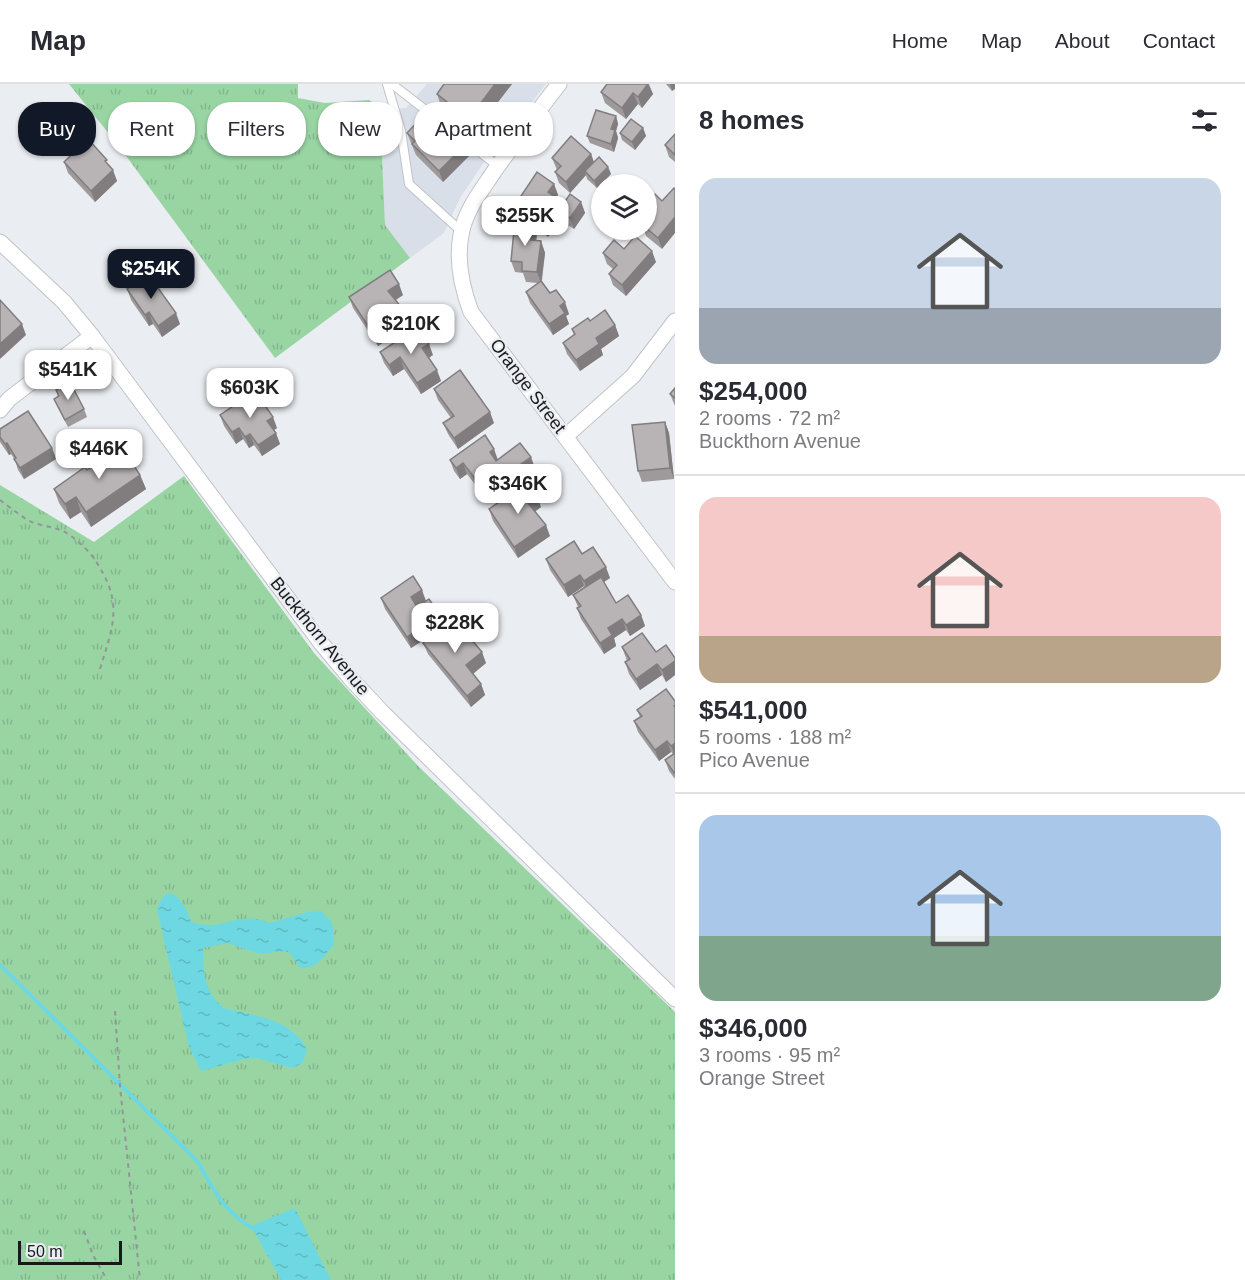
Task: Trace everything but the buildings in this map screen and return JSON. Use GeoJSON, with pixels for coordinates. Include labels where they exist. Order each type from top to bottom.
{"type":"FeatureCollection","features":[{"type":"Feature","properties":{"kind":"street","name":"Orange Street"},"geometry":{"type":"LineString","coordinates":[[559,84],[472,204],[462,232],[460,269],[463,290],[471,312],[675,582]]}},
{"type":"Feature","properties":{"kind":"street","name":"Buckthorn Avenue"},"geometry":{"type":"LineString","coordinates":[[0,242],[64,302],[92,336],[321,643],[351,679],[675,999]]}},
{"type":"Feature","properties":{"kind":"street"},"geometry":{"type":"LineString","coordinates":[[566,436],[633,376],[675,321]]}},
{"type":"Feature","properties":{"kind":"street"},"geometry":{"type":"LineString","coordinates":[[0,410],[9,399],[92,336]]}},
{"type":"Feature","properties":{"kind":"lane"},"geometry":{"type":"LineString","coordinates":[[387,84],[401,130],[409,184],[462,232]]}},
{"type":"Feature","properties":{"kind":"lane"},"geometry":{"type":"LineString","coordinates":[[392,84],[498,166]]}},
{"type":"Feature","properties":{"kind":"path"},"geometry":{"type":"LineString","coordinates":[[0,500],[27,520],[62,531],[76,539],[95,559],[107,580],[114,603],[112,625],[100,669]]}},
{"type":"Feature","properties":{"kind":"path"},"geometry":{"type":"LineString","coordinates":[[115,1011],[120,1086],[140,1280]]}},
{"type":"Feature","properties":{"kind":"path"},"geometry":{"type":"LineString","coordinates":[[84,1231],[93,1255],[107,1280]]}},
{"type":"Feature","properties":{"kind":"shaded area"},"geometry":{"type":"Polygon","coordinates":[[[427,84],[546,84],[532,102],[414,102],[414,156],[489,156],[460,198],[444,233],[410,258],[385,225],[382,156],[402,156],[402,108],[406,108],[427,84]]]}},
{"type":"Feature","properties":{"kind":"green space"},"geometry":{"type":"Polygon","coordinates":[[[69,84],[298,84],[298,98],[320,102],[318,156],[382,156],[385,225],[410,258],[275,358],[126,156],[195,156],[195,102],[108,102],[108,133],[96,118],[96,102],[83,102],[69,84]]]}},
{"type":"Feature","properties":{"kind":"green space"},"geometry":{"type":"Polygon","coordinates":[[[369,100],[372,102],[340,102],[369,100]]]}},
{"type":"Feature","properties":{"kind":"green space"},"geometry":{"type":"Polygon","coordinates":[[[184,476],[314,653],[419,767],[675,1012],[675,1280],[0,1280],[0,485],[94,542],[184,476]]]}},
{"type":"Feature","properties":{"kind":"water"},"geometry":{"type":"Polygon","coordinates":[[[169,893],[181,901],[192,922],[203,925],[249,918],[269,923],[311,911],[322,912],[332,922],[334,944],[320,961],[306,968],[300,968],[290,953],[284,951],[260,954],[227,943],[203,948],[206,981],[217,1002],[224,1008],[271,1020],[291,1031],[307,1049],[303,1063],[292,1068],[256,1058],[201,1071],[189,1047],[157,910],[161,900],[169,893]]]}},
{"type":"Feature","properties":{"kind":"water"},"geometry":{"type":"Polygon","coordinates":[[[295,1208],[331,1280],[281,1280],[251,1226],[295,1208]]]}},
{"type":"Feature","properties":{"kind":"waterway"},"geometry":{"type":"LineString","coordinates":[[0,965],[198,1162],[227,1208],[254,1229]]}}]}
